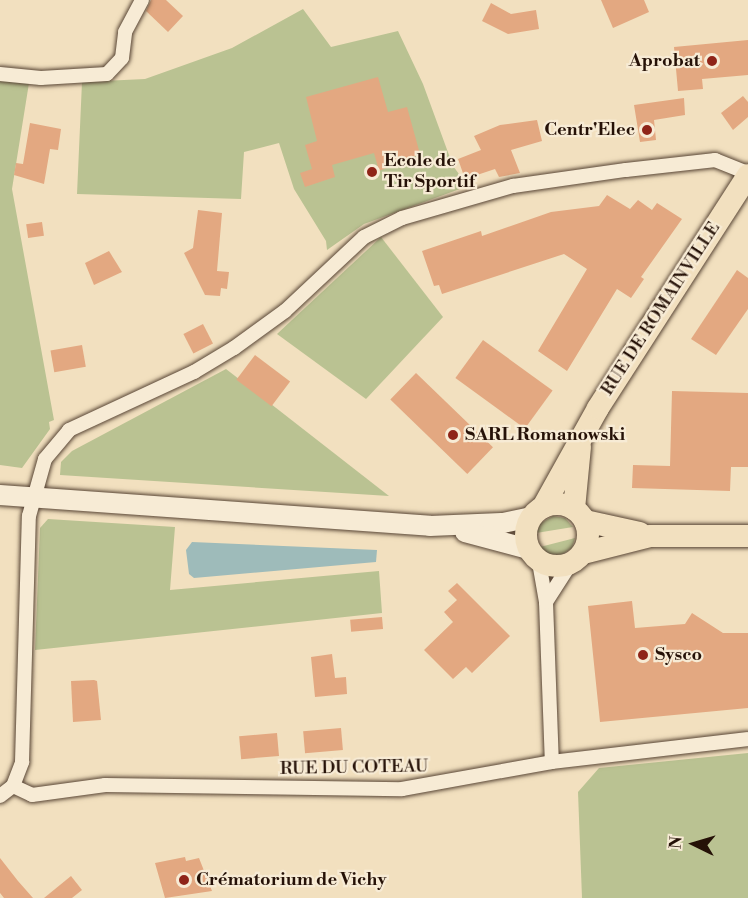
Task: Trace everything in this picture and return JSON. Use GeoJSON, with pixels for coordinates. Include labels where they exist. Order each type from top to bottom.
{"type":"FeatureCollection","features":[{"type":"Feature","properties":{"kind":"main road","name":"RUE DE ROMAINVILLE"},"geometry":{"type":"LineString","coordinates":[[537,512],[580,446],[598,408],[748,174]]}},
{"type":"Feature","properties":{"kind":"main road","name":"RUE DE ROMAINVILLE"},"geometry":{"type":"LineString","coordinates":[[580,446],[580,515]]}},
{"type":"Feature","properties":{"kind":"main road"},"geometry":{"type":"LineString","coordinates":[[650,536],[555,567],[534,555],[525,533],[537,512],[559,503],[580,515],[650,536],[748,536]]}},
{"type":"Feature","properties":{"kind":"main road"},"geometry":{"type":"LineString","coordinates":[[577,558],[588,537],[580,515]]}},
{"type":"Feature","properties":{"kind":"street"},"geometry":{"type":"LineString","coordinates":[[0,74],[41,78],[107,74],[122,58],[125,32],[142,0]]}},
{"type":"Feature","properties":{"kind":"street"},"geometry":{"type":"LineString","coordinates":[[0,796],[13,786],[22,762],[29,516],[45,459],[69,430],[194,372],[234,348],[285,311],[346,251],[379,228],[462,200],[562,178],[704,160],[728,163],[748,174]]}},
{"type":"Feature","properties":{"kind":"street"},"geometry":{"type":"LineString","coordinates":[[0,495],[426,525],[503,523],[537,512]]}},
{"type":"Feature","properties":{"kind":"street"},"geometry":{"type":"LineString","coordinates":[[426,525],[501,539],[534,555],[546,602],[552,762]]}},
{"type":"Feature","properties":{"kind":"street"},"geometry":{"type":"LineString","coordinates":[[546,602],[577,558]]}},
{"type":"Feature","properties":{"kind":"street","name":"RUE DU COTEAU"},"geometry":{"type":"LineString","coordinates":[[13,786],[32,795],[105,785],[402,789],[552,762],[748,739]]}},
{"type":"Feature","properties":{"kind":"green space"},"geometry":{"type":"Polygon","coordinates":[[[303,9],[331,47],[398,31],[423,84],[453,166],[468,186],[364,224],[327,250],[326,241],[294,189],[279,143],[244,152],[241,199],[77,194],[82,82],[145,79],[232,48],[303,9]]]}},
{"type":"Feature","properties":{"kind":"green space"},"geometry":{"type":"Polygon","coordinates":[[[0,79],[29,83],[12,189],[54,420],[49,422],[50,429],[22,468],[0,465],[0,79]]]}},
{"type":"Feature","properties":{"kind":"green space"},"geometry":{"type":"Polygon","coordinates":[[[381,237],[443,317],[366,399],[277,334],[381,237]]]}},
{"type":"Feature","properties":{"kind":"green space"},"geometry":{"type":"Polygon","coordinates":[[[226,369],[389,496],[60,475],[61,462],[72,451],[226,369]]]}},
{"type":"Feature","properties":{"kind":"green space"},"geometry":{"type":"Polygon","coordinates":[[[553,516],[565,518],[573,527],[536,533],[541,523],[553,516]]]}},
{"type":"Feature","properties":{"kind":"green space"},"geometry":{"type":"Polygon","coordinates":[[[48,519],[175,527],[170,590],[379,571],[382,613],[35,650],[40,528],[48,519]]]}},
{"type":"Feature","properties":{"kind":"green space"},"geometry":{"type":"Polygon","coordinates":[[[575,538],[572,548],[561,555],[548,554],[540,547],[575,538]]]}},
{"type":"Feature","properties":{"kind":"green space"},"geometry":{"type":"Polygon","coordinates":[[[748,753],[748,898],[582,898],[578,792],[599,768],[748,753]]]}},
{"type":"Feature","properties":{"kind":"water"},"geometry":{"type":"Polygon","coordinates":[[[192,542],[377,550],[376,562],[194,578],[189,574],[186,550],[192,542]]]}},
{"type":"Feature","properties":{"kind":"building"},"geometry":{"type":"Polygon","coordinates":[[[151,0],[166,0],[183,16],[168,32],[146,11],[151,0]]]}},
{"type":"Feature","properties":{"kind":"building"},"geometry":{"type":"Polygon","coordinates":[[[601,0],[644,0],[649,12],[613,28],[601,0]]]}},
{"type":"Feature","properties":{"kind":"building"},"geometry":{"type":"Polygon","coordinates":[[[491,3],[511,14],[536,10],[539,29],[508,34],[482,21],[491,3]]]}},
{"type":"Feature","properties":{"kind":"building","name":"Aprobat"},"geometry":{"type":"Polygon","coordinates":[[[748,40],[748,75],[702,79],[703,89],[678,91],[674,47],[748,40]]]}},
{"type":"Feature","properties":{"kind":"building"},"geometry":{"type":"Polygon","coordinates":[[[378,77],[388,112],[407,107],[420,154],[379,171],[374,153],[332,165],[335,177],[305,187],[300,173],[312,169],[305,145],[317,141],[306,97],[378,77]]]}},
{"type":"Feature","properties":{"kind":"building"},"geometry":{"type":"Polygon","coordinates":[[[743,96],[748,102],[748,117],[733,130],[721,113],[743,96]]]}},
{"type":"Feature","properties":{"kind":"building","name":"Centr'Elec"},"geometry":{"type":"Polygon","coordinates":[[[684,98],[685,115],[654,120],[656,140],[640,142],[634,105],[684,98]]]}},
{"type":"Feature","properties":{"kind":"building"},"geometry":{"type":"Polygon","coordinates":[[[537,120],[542,141],[511,150],[520,173],[499,177],[495,169],[465,179],[458,159],[481,150],[474,136],[500,125],[537,120]]]}},
{"type":"Feature","properties":{"kind":"building"},"geometry":{"type":"Polygon","coordinates":[[[30,123],[61,129],[58,150],[50,149],[44,184],[14,175],[16,163],[23,164],[30,123]]]}},
{"type":"Feature","properties":{"kind":"building"},"geometry":{"type":"Polygon","coordinates":[[[607,195],[630,209],[638,200],[652,210],[657,203],[682,219],[641,277],[644,279],[631,298],[617,289],[567,371],[538,351],[587,269],[564,254],[442,294],[439,285],[434,286],[422,251],[481,231],[482,236],[551,212],[599,206],[607,195]]]}},
{"type":"Feature","properties":{"kind":"building"},"geometry":{"type":"Polygon","coordinates":[[[198,210],[222,213],[217,271],[229,272],[227,289],[221,288],[220,296],[205,295],[184,253],[193,248],[198,210]]]}},
{"type":"Feature","properties":{"kind":"building"},"geometry":{"type":"Polygon","coordinates":[[[42,222],[44,236],[28,238],[26,224],[42,222]]]}},
{"type":"Feature","properties":{"kind":"building"},"geometry":{"type":"Polygon","coordinates":[[[109,251],[122,272],[94,285],[85,263],[109,251]]]}},
{"type":"Feature","properties":{"kind":"building"},"geometry":{"type":"Polygon","coordinates":[[[737,270],[748,278],[748,309],[716,355],[691,339],[737,270]]]}},
{"type":"Feature","properties":{"kind":"building"},"geometry":{"type":"Polygon","coordinates":[[[203,324],[213,344],[193,354],[183,334],[203,324]]]}},
{"type":"Feature","properties":{"kind":"building"},"geometry":{"type":"Polygon","coordinates":[[[483,340],[553,391],[525,429],[455,378],[483,340]]]}},
{"type":"Feature","properties":{"kind":"building"},"geometry":{"type":"Polygon","coordinates":[[[82,345],[86,367],[54,372],[50,351],[82,345]]]}},
{"type":"Feature","properties":{"kind":"building"},"geometry":{"type":"Polygon","coordinates":[[[255,355],[290,381],[271,406],[236,380],[255,355]]]}},
{"type":"Feature","properties":{"kind":"building","name":"SARL Romanowski"},"geometry":{"type":"Polygon","coordinates":[[[416,373],[493,447],[467,474],[390,400],[416,373]]]}},
{"type":"Feature","properties":{"kind":"building"},"geometry":{"type":"Polygon","coordinates":[[[672,391],[748,393],[748,467],[731,467],[730,491],[632,488],[633,465],[670,466],[672,391]]]}},
{"type":"Feature","properties":{"kind":"building"},"geometry":{"type":"Polygon","coordinates":[[[457,583],[510,636],[472,673],[466,667],[453,679],[424,650],[453,622],[444,612],[457,600],[448,591],[457,583]]]}},
{"type":"Feature","properties":{"kind":"building","name":"Sysco"},"geometry":{"type":"Polygon","coordinates":[[[632,601],[635,628],[685,624],[692,613],[723,633],[748,633],[748,708],[600,722],[588,606],[632,601]]]}},
{"type":"Feature","properties":{"kind":"building"},"geometry":{"type":"Polygon","coordinates":[[[382,617],[383,629],[351,632],[350,620],[382,617]]]}},
{"type":"Feature","properties":{"kind":"building"},"geometry":{"type":"Polygon","coordinates":[[[332,654],[335,678],[346,677],[347,694],[315,697],[311,657],[332,654]]]}},
{"type":"Feature","properties":{"kind":"building"},"geometry":{"type":"Polygon","coordinates":[[[71,681],[97,681],[101,720],[73,722],[71,681]]]}},
{"type":"Feature","properties":{"kind":"building"},"geometry":{"type":"Polygon","coordinates":[[[341,728],[343,750],[305,753],[303,731],[341,728]]]}},
{"type":"Feature","properties":{"kind":"building"},"geometry":{"type":"Polygon","coordinates":[[[277,733],[279,756],[241,759],[239,736],[277,733]]]}},
{"type":"Feature","properties":{"kind":"building","name":"Crématorium de Vichy"},"geometry":{"type":"Polygon","coordinates":[[[185,857],[186,861],[199,858],[212,891],[165,898],[155,863],[185,857]]]}},
{"type":"Feature","properties":{"kind":"building"},"geometry":{"type":"Polygon","coordinates":[[[0,858],[33,898],[4,898],[0,893],[0,858]]]}},
{"type":"Feature","properties":{"kind":"building"},"geometry":{"type":"Polygon","coordinates":[[[71,876],[82,890],[72,898],[44,898],[71,876]]]}},
{"type":"Feature","properties":{"kind":"place","name":"Aprobat"},"geometry":{"type":"Point","coordinates":[712,61]}},
{"type":"Feature","properties":{"kind":"place","name":"Centr'Elec"},"geometry":{"type":"Point","coordinates":[647,130]}},
{"type":"Feature","properties":{"kind":"place","name":"Ecole de Tir Sportif"},"geometry":{"type":"Point","coordinates":[372,172]}},
{"type":"Feature","properties":{"kind":"place","name":"SARL Romanowski"},"geometry":{"type":"Point","coordinates":[453,435]}},
{"type":"Feature","properties":{"kind":"place","name":"Sysco"},"geometry":{"type":"Point","coordinates":[643,655]}},
{"type":"Feature","properties":{"kind":"place","name":"Crématorium de Vichy"},"geometry":{"type":"Point","coordinates":[184,880]}}]}
